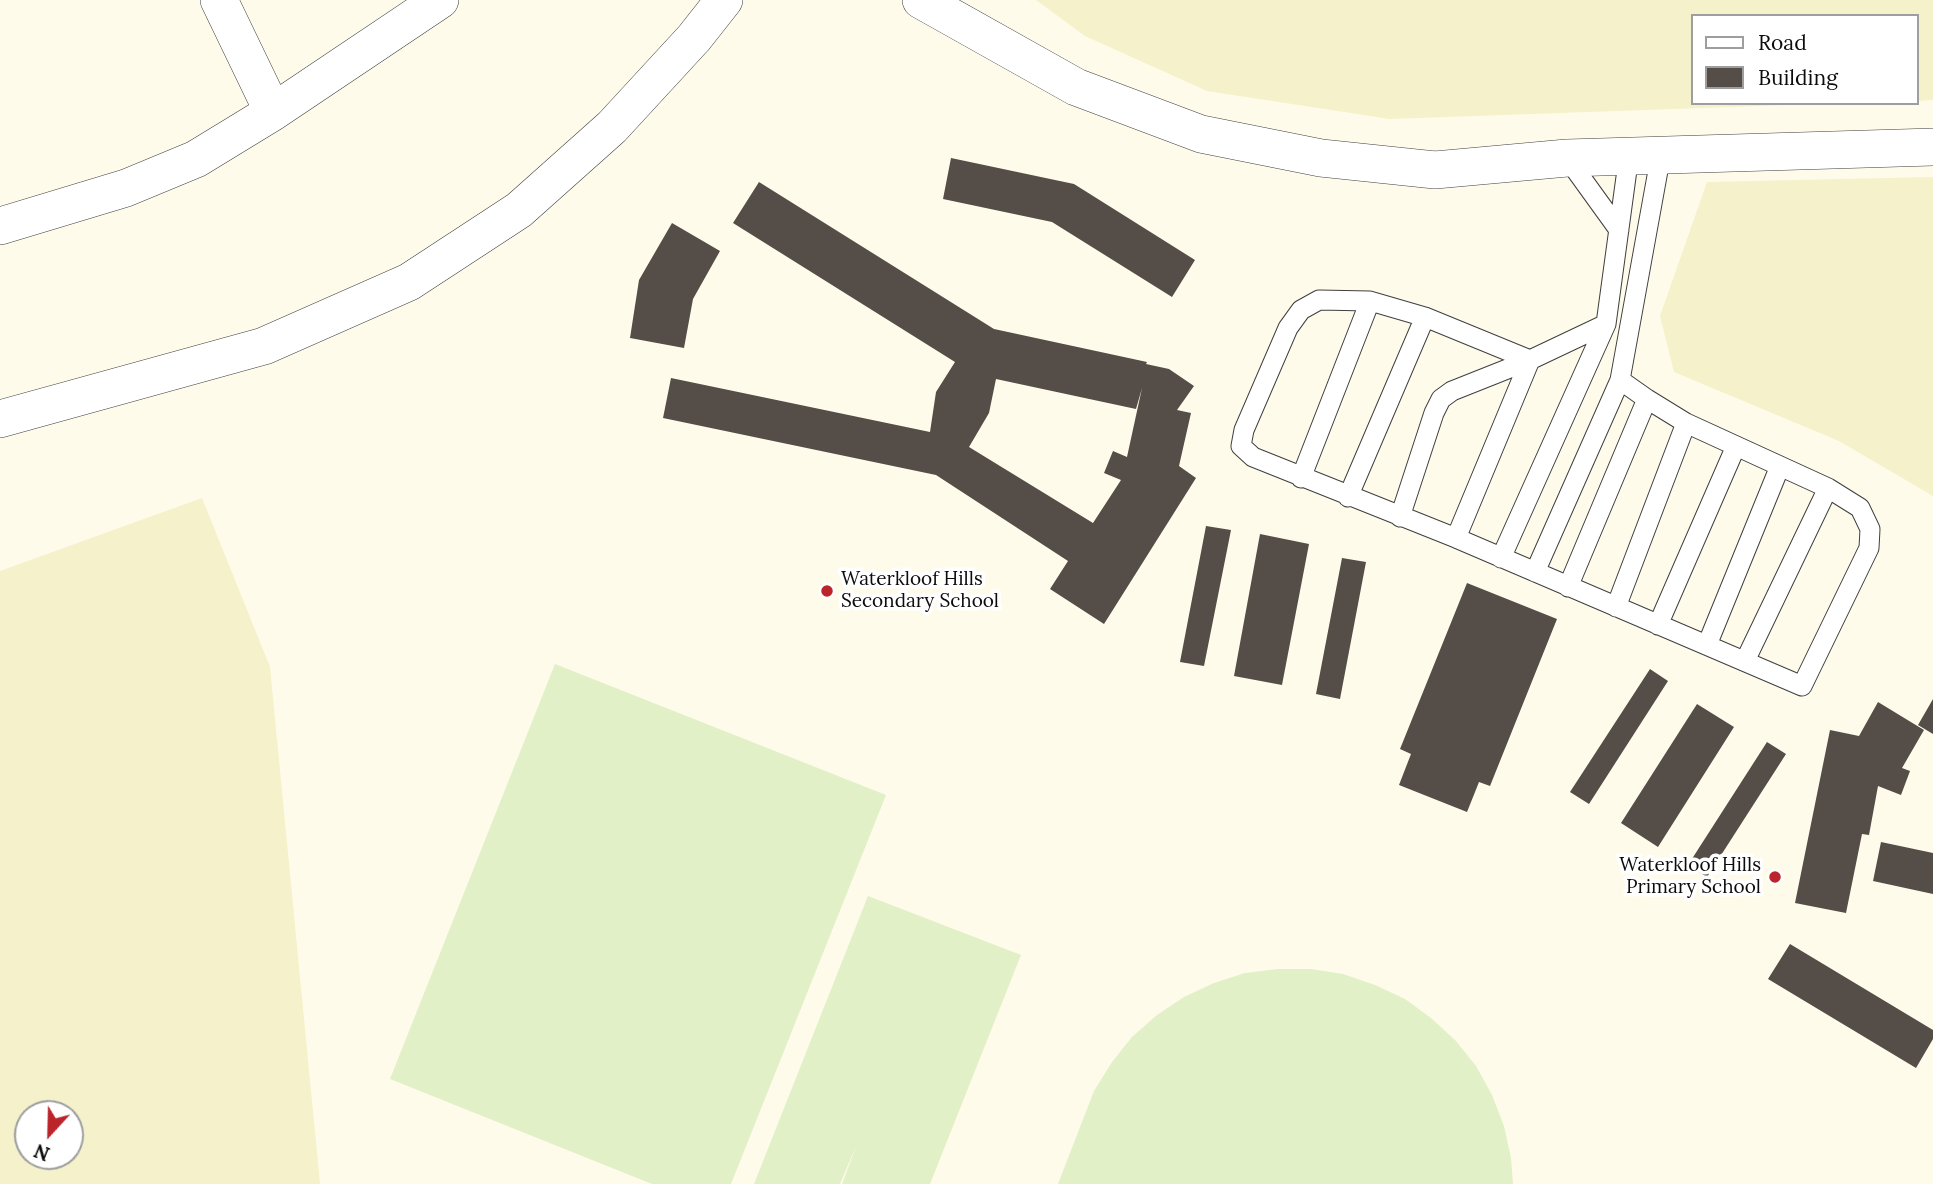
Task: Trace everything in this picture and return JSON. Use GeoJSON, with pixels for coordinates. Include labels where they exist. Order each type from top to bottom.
{"type":"FeatureCollection","features":[{"type":"Feature","properties":{"kind":"street"},"geometry":{"type":"LineString","coordinates":[[219,0],[273,112]]}},
{"type":"Feature","properties":{"kind":"street"},"geometry":{"type":"LineString","coordinates":[[0,226],[126,188],[196,159],[273,112],[440,0]]}},
{"type":"Feature","properties":{"kind":"street"},"geometry":{"type":"LineString","coordinates":[[10,418],[264,346],[409,282],[519,210],[612,127],[694,38],[724,0]]}},
{"type":"Feature","properties":{"kind":"street"},"geometry":{"type":"LineString","coordinates":[[921,0],[1076,87],[1201,134],[1321,158],[1435,170],[1567,158],[1933,147]]}},
{"type":"Feature","properties":{"kind":"lane"},"geometry":{"type":"LineString","coordinates":[[1501,558],[1606,324],[1619,230],[1645,155]]}},
{"type":"Feature","properties":{"kind":"lane"},"geometry":{"type":"LineString","coordinates":[[1535,572],[1620,380],[1645,155]]}},
{"type":"Feature","properties":{"kind":"lane"},"geometry":{"type":"LineString","coordinates":[[1567,158],[1619,230]]}},
{"type":"Feature","properties":{"kind":"lane"},"geometry":{"type":"LineString","coordinates":[[1530,360],[1425,317],[1370,301],[1320,300],[1301,310],[1287,328],[1244,429],[1241,446],[1253,457],[1301,478],[1456,538],[1802,686],[1868,548],[1870,529],[1860,508],[1828,488],[1686,423],[1620,380]]}},
{"type":"Feature","properties":{"kind":"lane"},"geometry":{"type":"LineString","coordinates":[[1301,478],[1370,301]]}},
{"type":"Feature","properties":{"kind":"lane"},"geometry":{"type":"LineString","coordinates":[[1348,497],[1425,317]]}},
{"type":"Feature","properties":{"kind":"lane"},"geometry":{"type":"LineString","coordinates":[[1400,517],[1441,399],[1452,391],[1530,360],[1606,324]]}},
{"type":"Feature","properties":{"kind":"lane"},"geometry":{"type":"LineString","coordinates":[[1456,538],[1530,360]]}},
{"type":"Feature","properties":{"kind":"lane"},"geometry":{"type":"LineString","coordinates":[[1568,587],[1647,399]]}},
{"type":"Feature","properties":{"kind":"lane"},"geometry":{"type":"LineString","coordinates":[[1616,607],[1686,423]]}},
{"type":"Feature","properties":{"kind":"lane"},"geometry":{"type":"LineString","coordinates":[[1658,625],[1736,446]]}},
{"type":"Feature","properties":{"kind":"lane"},"geometry":{"type":"LineString","coordinates":[[1707,645],[1780,466]]}},
{"type":"Feature","properties":{"kind":"lane"},"geometry":{"type":"LineString","coordinates":[[1745,661],[1828,488]]}},
{"type":"Feature","properties":{"kind":"shaded area"},"geometry":{"type":"Polygon","coordinates":[[[1036,0],[1933,0],[1933,100],[1919,101],[1919,14],[1692,14],[1692,105],[1786,105],[1390,119],[1207,91],[1085,36],[1036,0]]]}},
{"type":"Feature","properties":{"kind":"shaded area"},"geometry":{"type":"Polygon","coordinates":[[[1933,177],[1933,496],[1839,441],[1674,372],[1660,316],[1707,182],[1933,177]]]}},
{"type":"Feature","properties":{"kind":"shaded area"},"geometry":{"type":"Polygon","coordinates":[[[202,498],[270,667],[320,1184],[0,1184],[0,571],[202,498]]]}},
{"type":"Feature","properties":{"kind":"green space"},"geometry":{"type":"Polygon","coordinates":[[[555,664],[886,795],[731,1184],[652,1184],[390,1079],[555,664]]]}},
{"type":"Feature","properties":{"kind":"green space"},"geometry":{"type":"Polygon","coordinates":[[[868,896],[1021,955],[930,1184],[842,1184],[857,1144],[840,1184],[754,1184],[868,896]]]}},
{"type":"Feature","properties":{"kind":"green space"},"geometry":{"type":"Polygon","coordinates":[[[1311,969],[1343,974],[1405,999],[1431,1018],[1456,1041],[1476,1066],[1492,1095],[1504,1126],[1513,1184],[1058,1184],[1094,1091],[1132,1037],[1157,1015],[1184,997],[1214,983],[1245,973],[1311,969]]]}},
{"type":"Feature","properties":{"kind":"building"},"geometry":{"type":"Polygon","coordinates":[[[951,158],[1074,184],[1195,260],[1172,297],[1052,222],[943,199],[951,158]]]}},
{"type":"Feature","properties":{"kind":"building"},"geometry":{"type":"Polygon","coordinates":[[[759,182],[994,329],[1147,362],[1146,364],[1169,369],[1194,386],[1177,410],[1191,413],[1179,466],[1196,478],[1104,624],[1050,589],[1068,561],[936,475],[663,418],[671,378],[930,432],[936,392],[955,362],[733,223],[759,182]],[[996,379],[989,413],[969,447],[1093,523],[1121,480],[1104,473],[1113,451],[1127,457],[1142,388],[1136,409],[996,379]]]}},
{"type":"Feature","properties":{"kind":"building"},"geometry":{"type":"Polygon","coordinates":[[[672,223],[720,251],[693,299],[684,348],[630,338],[639,280],[672,223]]]}},
{"type":"Feature","properties":{"kind":"building"},"geometry":{"type":"Polygon","coordinates":[[[1206,526],[1231,530],[1204,666],[1180,662],[1206,526]]]}},
{"type":"Feature","properties":{"kind":"building"},"geometry":{"type":"Polygon","coordinates":[[[1260,534],[1309,544],[1282,685],[1234,676],[1260,534]]]}},
{"type":"Feature","properties":{"kind":"building"},"geometry":{"type":"Polygon","coordinates":[[[1342,558],[1366,562],[1340,699],[1316,694],[1342,558]]]}},
{"type":"Feature","properties":{"kind":"building"},"geometry":{"type":"Polygon","coordinates":[[[1467,583],[1557,619],[1490,786],[1479,782],[1467,812],[1399,785],[1411,754],[1400,749],[1467,583]]]}},
{"type":"Feature","properties":{"kind":"building"},"geometry":{"type":"Polygon","coordinates":[[[1650,669],[1668,681],[1589,804],[1570,792],[1650,669]]]}},
{"type":"Feature","properties":{"kind":"building"},"geometry":{"type":"Polygon","coordinates":[[[1933,699],[1933,734],[1918,725],[1933,699]]]}},
{"type":"Feature","properties":{"kind":"building"},"geometry":{"type":"Polygon","coordinates":[[[1878,702],[1924,730],[1902,768],[1910,771],[1901,795],[1878,786],[1869,835],[1862,834],[1846,913],[1795,903],[1830,730],[1859,736],[1878,702]]]}},
{"type":"Feature","properties":{"kind":"building"},"geometry":{"type":"Polygon","coordinates":[[[1697,704],[1734,727],[1658,847],[1621,823],[1697,704]]]}},
{"type":"Feature","properties":{"kind":"building"},"geometry":{"type":"Polygon","coordinates":[[[1767,742],[1786,754],[1707,877],[1688,865],[1767,742]]]}},
{"type":"Feature","properties":{"kind":"building"},"geometry":{"type":"Polygon","coordinates":[[[1881,842],[1933,853],[1933,894],[1873,881],[1881,842]]]}},
{"type":"Feature","properties":{"kind":"building"},"geometry":{"type":"Polygon","coordinates":[[[1790,944],[1933,1030],[1933,1039],[1916,1068],[1768,979],[1790,944]]]}},
{"type":"Feature","properties":{"kind":"place","name":"Waterkloof Hills Secondary School"},"geometry":{"type":"Point","coordinates":[827,591]}},
{"type":"Feature","properties":{"kind":"place","name":"Waterkloof Hills Primary School"},"geometry":{"type":"Point","coordinates":[1775,877]}}]}
